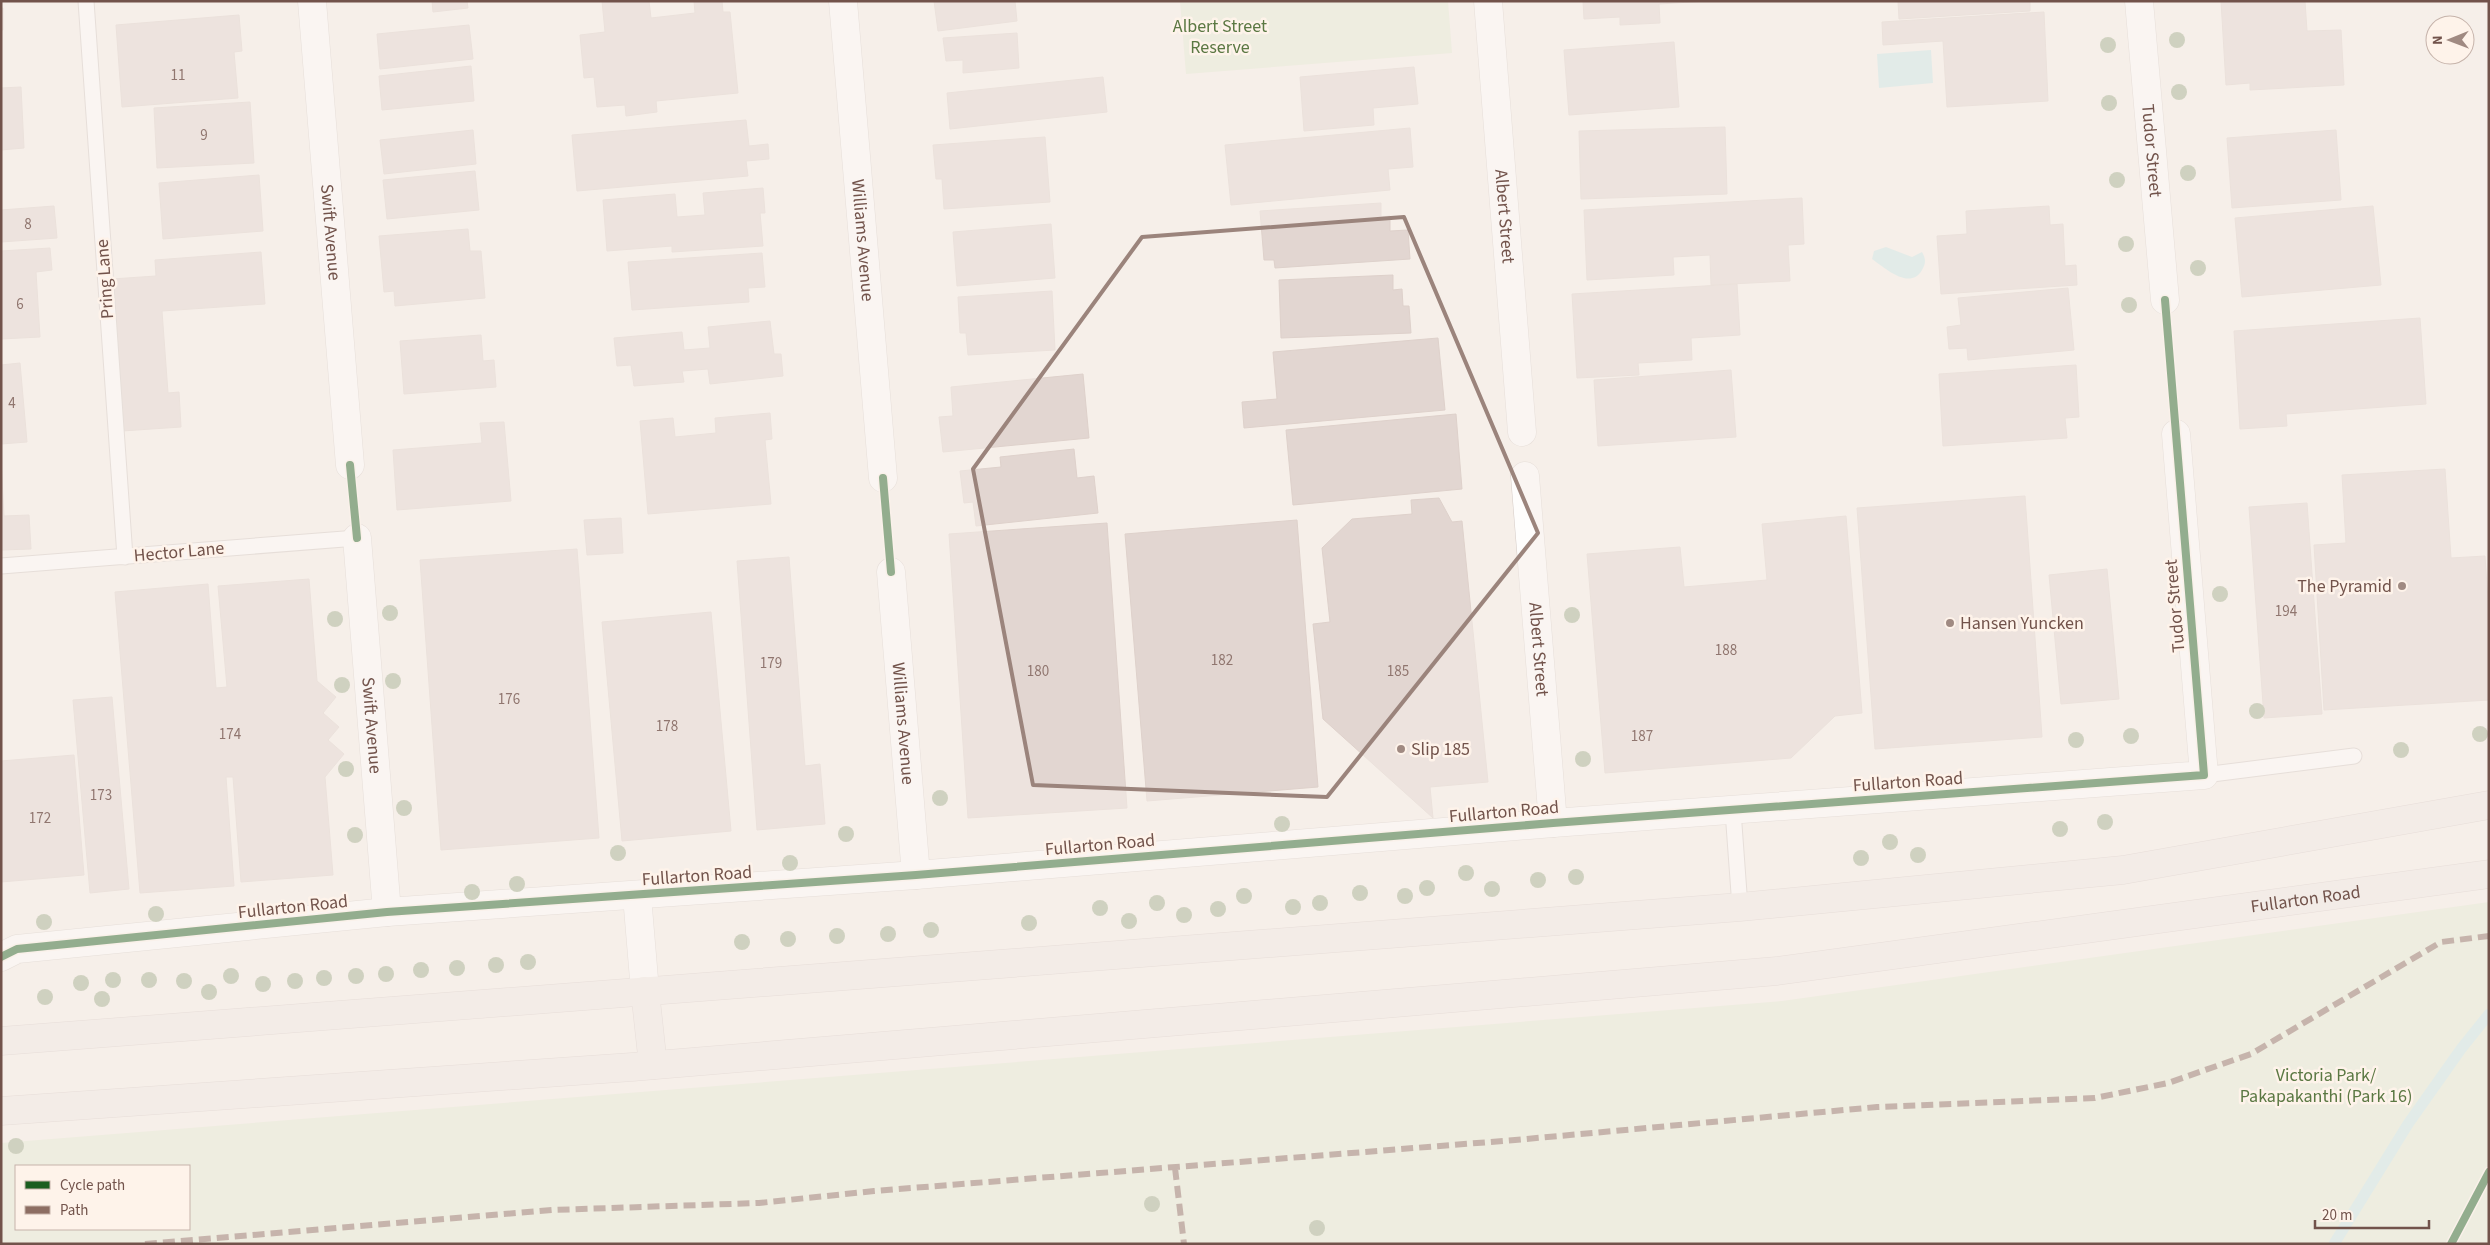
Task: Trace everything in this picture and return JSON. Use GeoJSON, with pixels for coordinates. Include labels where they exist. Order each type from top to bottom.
{"type":"FeatureCollection","features":[{"type":"Feature","properties":{"kind":"highway"},"geometry":{"type":"LineString","coordinates":[[1,1041],[1740,906],[2123,870],[2489,805]]}},
{"type":"Feature","properties":{"kind":"highway","name":"Fullarton Road"},"geometry":{"type":"LineString","coordinates":[[1,1111],[653,1065],[1777,971],[2489,874]]}},
{"type":"Feature","properties":{"kind":"highway"},"geometry":{"type":"LineString","coordinates":[[645,991],[653,1065]]}},
{"type":"Feature","properties":{"kind":"street","name":"Swift Avenue"},"geometry":{"type":"LineString","coordinates":[[312,1],[350,465]]}},
{"type":"Feature","properties":{"kind":"street","name":"Williams Avenue"},"geometry":{"type":"LineString","coordinates":[[843,1],[883,478]]}},
{"type":"Feature","properties":{"kind":"street","name":"Albert Street"},"geometry":{"type":"LineString","coordinates":[[1488,1],[1522,432]]}},
{"type":"Feature","properties":{"kind":"street","name":"Tudor Street"},"geometry":{"type":"LineString","coordinates":[[2139,1],[2164,300]]}},
{"type":"Feature","properties":{"kind":"street","name":"Tudor Street"},"geometry":{"type":"LineString","coordinates":[[2176,434],[2204,775]]}},
{"type":"Feature","properties":{"kind":"street","name":"Albert Street"},"geometry":{"type":"LineString","coordinates":[[1525,476],[1553,823]]}},
{"type":"Feature","properties":{"kind":"street","name":"Swift Avenue"},"geometry":{"type":"LineString","coordinates":[[357,538],[388,912]]}},
{"type":"Feature","properties":{"kind":"street","name":"Williams Avenue"},"geometry":{"type":"LineString","coordinates":[[891,572],[916,875]]}},
{"type":"Feature","properties":{"kind":"street","name":"Fullarton Road"},"geometry":{"type":"LineString","coordinates":[[1,957],[17,948],[388,912],[916,875],[1553,823],[2204,775]]}},
{"type":"Feature","properties":{"kind":"street","name":"Fullarton Road"},"geometry":{"type":"LineString","coordinates":[[637,896],[645,991]]}},
{"type":"Feature","properties":{"kind":"lane","name":"Pring Lane"},"geometry":{"type":"LineString","coordinates":[[86,1],[125,557]]}},
{"type":"Feature","properties":{"kind":"lane","name":"Hector Lane"},"geometry":{"type":"LineString","coordinates":[[1,566],[357,538]]}},
{"type":"Feature","properties":{"kind":"lane"},"geometry":{"type":"LineString","coordinates":[[2204,775],[2354,756]]}},
{"type":"Feature","properties":{"kind":"lane"},"geometry":{"type":"LineString","coordinates":[[1734,811],[1740,906]]}},
{"type":"Feature","properties":{"kind":"highlighted area"},"geometry":{"type":"Polygon","coordinates":[[[1404,217],[1538,533],[1327,797],[1033,785],[973,469],[1142,237],[1404,217]]]}},
{"type":"Feature","properties":{"kind":"green space","name":"Albert Street Reserve"},"geometry":{"type":"Polygon","coordinates":[[[1180,1],[1448,1],[1452,53],[1186,74],[1180,1]]]}},
{"type":"Feature","properties":{"kind":"green space","name":"Victoria Park/ Pakapakanthi (Park 16)"},"geometry":{"type":"Polygon","coordinates":[[[2489,902],[2489,1244],[1,1244],[1,1143],[1782,1001],[2489,902]]]}},
{"type":"Feature","properties":{"kind":"water"},"geometry":{"type":"Polygon","coordinates":[[[1931,50],[1933,83],[1879,88],[1877,54],[1931,50]]]}},
{"type":"Feature","properties":{"kind":"water"},"geometry":{"type":"Polygon","coordinates":[[[1886,247],[1912,257],[1922,252],[1925,261],[1922,270],[1917,276],[1911,278],[1897,276],[1890,272],[1872,259],[1874,251],[1886,247]]]}},
{"type":"Feature","properties":{"kind":"building"},"geometry":{"type":"Polygon","coordinates":[[[432,1],[467,1],[468,8],[433,12],[432,1]]]}},
{"type":"Feature","properties":{"kind":"building"},"geometry":{"type":"Polygon","coordinates":[[[602,1],[649,1],[651,18],[695,13],[694,1],[722,1],[723,12],[730,12],[738,93],[656,101],[657,112],[626,116],[625,105],[597,107],[594,77],[584,78],[580,35],[605,32],[602,1]]]}},
{"type":"Feature","properties":{"kind":"building"},"geometry":{"type":"Polygon","coordinates":[[[934,1],[1015,1],[1017,21],[938,31],[934,1]]]}},
{"type":"Feature","properties":{"kind":"building"},"geometry":{"type":"Polygon","coordinates":[[[1583,1],[1707,1],[1659,4],[1660,23],[1620,25],[1620,17],[1584,19],[1583,1]]]}},
{"type":"Feature","properties":{"kind":"building"},"geometry":{"type":"Polygon","coordinates":[[[1898,1],[2030,1],[2030,11],[1899,19],[1898,1]]]}},
{"type":"Feature","properties":{"kind":"building"},"geometry":{"type":"Polygon","coordinates":[[[2221,1],[2305,1],[2307,31],[2341,30],[2344,85],[2250,90],[2250,83],[2226,85],[2221,1]]]}},
{"type":"Feature","properties":{"kind":"building"},"geometry":{"type":"Polygon","coordinates":[[[1,8],[3,8],[3,30],[1,30],[1,8]]]}},
{"type":"Feature","properties":{"kind":"building"},"geometry":{"type":"Polygon","coordinates":[[[2044,12],[2048,101],[1947,107],[1943,41],[1883,45],[1882,22],[2044,12]]]}},
{"type":"Feature","properties":{"kind":"building"},"geometry":{"type":"Polygon","coordinates":[[[239,15],[242,51],[234,52],[238,98],[122,107],[116,25],[239,15]]]}},
{"type":"Feature","properties":{"kind":"building"},"geometry":{"type":"Polygon","coordinates":[[[469,25],[473,59],[380,69],[377,34],[469,25]]]}},
{"type":"Feature","properties":{"kind":"building"},"geometry":{"type":"Polygon","coordinates":[[[1017,33],[1019,68],[963,73],[963,60],[946,61],[943,38],[1017,33]]]}},
{"type":"Feature","properties":{"kind":"building"},"geometry":{"type":"Polygon","coordinates":[[[1674,42],[1679,107],[1569,115],[1564,50],[1674,42]]]}},
{"type":"Feature","properties":{"kind":"building"},"geometry":{"type":"Polygon","coordinates":[[[471,66],[474,101],[382,110],[379,76],[471,66]]]}},
{"type":"Feature","properties":{"kind":"building"},"geometry":{"type":"Polygon","coordinates":[[[1414,67],[1418,104],[1373,108],[1374,125],[1304,131],[1300,77],[1414,67]]]}},
{"type":"Feature","properties":{"kind":"building"},"geometry":{"type":"Polygon","coordinates":[[[1103,77],[1107,112],[950,129],[947,93],[1103,77]]]}},
{"type":"Feature","properties":{"kind":"building"},"geometry":{"type":"Polygon","coordinates":[[[21,87],[24,148],[1,150],[1,88],[21,87]]]}},
{"type":"Feature","properties":{"kind":"building"},"geometry":{"type":"Polygon","coordinates":[[[250,102],[254,163],[157,168],[154,108],[250,102]]]}},
{"type":"Feature","properties":{"kind":"building"},"geometry":{"type":"Polygon","coordinates":[[[746,120],[749,146],[768,144],[769,159],[746,161],[748,176],[577,191],[572,135],[746,120]]]}},
{"type":"Feature","properties":{"kind":"building"},"geometry":{"type":"Polygon","coordinates":[[[1725,127],[1727,194],[1581,199],[1579,131],[1725,127]]]}},
{"type":"Feature","properties":{"kind":"building"},"geometry":{"type":"Polygon","coordinates":[[[1410,128],[1413,167],[1388,169],[1390,190],[1231,205],[1225,145],[1410,128]]]}},
{"type":"Feature","properties":{"kind":"building"},"geometry":{"type":"Polygon","coordinates":[[[473,130],[476,164],[384,174],[380,140],[473,130]]]}},
{"type":"Feature","properties":{"kind":"building"},"geometry":{"type":"Polygon","coordinates":[[[2336,130],[2341,200],[2232,208],[2227,138],[2336,130]]]}},
{"type":"Feature","properties":{"kind":"building"},"geometry":{"type":"Polygon","coordinates":[[[1045,137],[1050,202],[944,209],[942,179],[936,179],[933,145],[1045,137]]]}},
{"type":"Feature","properties":{"kind":"building"},"geometry":{"type":"Polygon","coordinates":[[[475,171],[479,210],[387,219],[383,180],[475,171]]]}},
{"type":"Feature","properties":{"kind":"building"},"geometry":{"type":"Polygon","coordinates":[[[259,175],[263,231],[163,239],[159,183],[259,175]]]}},
{"type":"Feature","properties":{"kind":"building"},"geometry":{"type":"Polygon","coordinates":[[[763,188],[765,213],[760,213],[763,246],[672,252],[672,246],[607,251],[603,200],[675,194],[677,217],[705,215],[703,193],[763,188]]]}},
{"type":"Feature","properties":{"kind":"building"},"geometry":{"type":"Polygon","coordinates":[[[1802,198],[1804,244],[1788,245],[1790,281],[1711,285],[1710,255],[1673,257],[1674,275],[1587,280],[1584,210],[1802,198]]]}},
{"type":"Feature","properties":{"kind":"building"},"geometry":{"type":"Polygon","coordinates":[[[1381,203],[1381,217],[1390,216],[1390,231],[1408,230],[1410,259],[1275,268],[1274,260],[1264,260],[1260,211],[1381,203]]]}},
{"type":"Feature","properties":{"kind":"building"},"geometry":{"type":"Polygon","coordinates":[[[54,206],[57,238],[1,242],[1,210],[54,206]]]}},
{"type":"Feature","properties":{"kind":"building"},"geometry":{"type":"Polygon","coordinates":[[[2049,206],[2050,225],[2063,224],[2065,266],[2076,265],[2077,285],[1941,294],[1937,236],[1967,234],[1966,211],[2049,206]]]}},
{"type":"Feature","properties":{"kind":"building"},"geometry":{"type":"Polygon","coordinates":[[[2373,206],[2381,285],[2242,297],[2235,218],[2373,206]]]}},
{"type":"Feature","properties":{"kind":"building"},"geometry":{"type":"Polygon","coordinates":[[[1051,224],[1055,278],[957,286],[953,232],[1051,224]]]}},
{"type":"Feature","properties":{"kind":"building"},"geometry":{"type":"Polygon","coordinates":[[[468,229],[470,251],[481,251],[485,298],[395,306],[394,291],[384,292],[379,236],[468,229]]]}},
{"type":"Feature","properties":{"kind":"building"},"geometry":{"type":"Polygon","coordinates":[[[50,248],[52,270],[36,272],[40,337],[1,339],[1,251],[50,248]]]}},
{"type":"Feature","properties":{"kind":"building"},"geometry":{"type":"Polygon","coordinates":[[[261,252],[265,304],[162,311],[168,393],[179,392],[181,427],[122,431],[112,279],[156,276],[155,260],[261,252]]]}},
{"type":"Feature","properties":{"kind":"building"},"geometry":{"type":"Polygon","coordinates":[[[762,253],[765,287],[748,288],[749,302],[632,310],[628,262],[762,253]]]}},
{"type":"Feature","properties":{"kind":"building"},"geometry":{"type":"Polygon","coordinates":[[[1393,275],[1393,290],[1402,289],[1403,306],[1409,306],[1411,333],[1281,338],[1279,280],[1393,275]]]}},
{"type":"Feature","properties":{"kind":"building"},"geometry":{"type":"Polygon","coordinates":[[[1737,284],[1740,335],[1691,338],[1692,360],[1638,363],[1639,375],[1577,378],[1572,294],[1737,284]]]}},
{"type":"Feature","properties":{"kind":"building"},"geometry":{"type":"Polygon","coordinates":[[[2068,288],[2074,350],[1968,360],[1967,348],[1949,349],[1947,327],[1961,325],[1958,298],[2068,288]]]}},
{"type":"Feature","properties":{"kind":"building"},"geometry":{"type":"Polygon","coordinates":[[[1052,291],[1055,350],[968,355],[966,333],[960,333],[958,297],[1052,291]]]}},
{"type":"Feature","properties":{"kind":"building"},"geometry":{"type":"Polygon","coordinates":[[[2420,318],[2426,404],[2286,414],[2287,426],[2240,429],[2234,331],[2420,318]]]}},
{"type":"Feature","properties":{"kind":"building"},"geometry":{"type":"Polygon","coordinates":[[[770,321],[774,354],[781,354],[783,376],[710,384],[708,369],[682,371],[684,382],[634,386],[631,365],[617,366],[614,338],[682,332],[684,350],[710,348],[708,327],[770,321]]]}},
{"type":"Feature","properties":{"kind":"building"},"geometry":{"type":"Polygon","coordinates":[[[481,335],[483,361],[494,360],[496,387],[404,394],[400,341],[481,335]]]}},
{"type":"Feature","properties":{"kind":"building"},"geometry":{"type":"Polygon","coordinates":[[[1438,338],[1445,410],[1244,428],[1242,402],[1277,399],[1273,352],[1438,338]]]}},
{"type":"Feature","properties":{"kind":"building"},"geometry":{"type":"Polygon","coordinates":[[[20,363],[27,442],[1,444],[1,365],[20,363]]]}},
{"type":"Feature","properties":{"kind":"building"},"geometry":{"type":"Polygon","coordinates":[[[2076,365],[2079,417],[2065,418],[2067,438],[1943,446],[1939,374],[2076,365]]]}},
{"type":"Feature","properties":{"kind":"building"},"geometry":{"type":"Polygon","coordinates":[[[1731,370],[1736,437],[1598,446],[1594,380],[1731,370]]]}},
{"type":"Feature","properties":{"kind":"building"},"geometry":{"type":"Polygon","coordinates":[[[1083,374],[1089,438],[943,452],[939,417],[953,416],[951,387],[1083,374]]]}},
{"type":"Feature","properties":{"kind":"building"},"geometry":{"type":"Polygon","coordinates":[[[770,413],[772,439],[765,440],[771,504],[648,514],[640,421],[673,418],[675,437],[716,433],[715,418],[770,413]]]}},
{"type":"Feature","properties":{"kind":"building"},"geometry":{"type":"Polygon","coordinates":[[[1456,414],[1462,489],[1293,505],[1286,430],[1456,414]]]}},
{"type":"Feature","properties":{"kind":"building"},"geometry":{"type":"Polygon","coordinates":[[[504,422],[511,501],[397,510],[393,450],[482,443],[480,423],[504,422]]]}},
{"type":"Feature","properties":{"kind":"building"},"geometry":{"type":"Polygon","coordinates":[[[1074,449],[1077,478],[1094,476],[1098,513],[976,526],[973,502],[964,503],[960,471],[1001,467],[1000,457],[1074,449]]]}},
{"type":"Feature","properties":{"kind":"building"},"geometry":{"type":"Polygon","coordinates":[[[1,460],[4,516],[29,515],[31,549],[1,550],[1,460]]]}},
{"type":"Feature","properties":{"kind":"building","name":"The Pyramid"},"geometry":{"type":"Polygon","coordinates":[[[2445,469],[2451,558],[2485,556],[2489,615],[2489,700],[2324,710],[2314,545],[2346,543],[2342,475],[2445,469]]]}},
{"type":"Feature","properties":{"kind":"building","name":"Hansen Yuncken"},"geometry":{"type":"Polygon","coordinates":[[[2025,496],[2042,737],[1875,749],[1857,508],[2025,496]]]}},
{"type":"Feature","properties":{"kind":"building"},"geometry":{"type":"Polygon","coordinates":[[[1439,498],[1452,522],[1462,521],[1488,782],[1430,787],[1433,818],[1323,719],[1313,624],[1330,622],[1322,548],[1352,519],[1412,514],[1411,500],[1439,498]]]}},
{"type":"Feature","properties":{"kind":"building"},"geometry":{"type":"Polygon","coordinates":[[[2307,503],[2322,714],[2264,718],[2249,507],[2307,503]]]}},
{"type":"Feature","properties":{"kind":"building"},"geometry":{"type":"Polygon","coordinates":[[[1846,516],[1862,713],[1835,716],[1791,758],[1605,773],[1587,554],[1680,547],[1684,587],[1767,580],[1762,524],[1846,516]]]}},
{"type":"Feature","properties":{"kind":"building"},"geometry":{"type":"Polygon","coordinates":[[[621,518],[623,553],[587,555],[584,520],[621,518]]]}},
{"type":"Feature","properties":{"kind":"building"},"geometry":{"type":"Polygon","coordinates":[[[1297,520],[1318,787],[1147,801],[1125,534],[1297,520]]]}},
{"type":"Feature","properties":{"kind":"building"},"geometry":{"type":"Polygon","coordinates":[[[1107,523],[1127,808],[968,818],[949,534],[1107,523]]]}},
{"type":"Feature","properties":{"kind":"building"},"geometry":{"type":"Polygon","coordinates":[[[577,549],[599,838],[441,850],[420,560],[577,549]]]}},
{"type":"Feature","properties":{"kind":"building"},"geometry":{"type":"Polygon","coordinates":[[[789,557],[805,766],[820,764],[825,824],[757,830],[737,561],[789,557]]]}},
{"type":"Feature","properties":{"kind":"building"},"geometry":{"type":"Polygon","coordinates":[[[2107,569],[2119,699],[2061,704],[2049,575],[2107,569]]]}},
{"type":"Feature","properties":{"kind":"building"},"geometry":{"type":"Polygon","coordinates":[[[309,579],[317,681],[336,697],[323,713],[339,727],[328,740],[344,754],[325,777],[333,875],[241,882],[233,777],[226,777],[234,886],[140,893],[115,592],[208,584],[216,688],[227,687],[218,586],[309,579]]]}},
{"type":"Feature","properties":{"kind":"building"},"geometry":{"type":"Polygon","coordinates":[[[711,612],[731,831],[622,841],[602,622],[711,612]]]}},
{"type":"Feature","properties":{"kind":"building"},"geometry":{"type":"Polygon","coordinates":[[[112,697],[129,889],[90,893],[73,700],[112,697]]]}},
{"type":"Feature","properties":{"kind":"building"},"geometry":{"type":"Polygon","coordinates":[[[74,755],[84,875],[1,882],[1,761],[74,755]]]}},
{"type":"Feature","properties":{"kind":"waterway"},"geometry":{"type":"LineString","coordinates":[[2334,1244],[2408,1124],[2461,1049],[2489,1014]]}},
{"type":"Feature","properties":{"kind":"marked path"},"geometry":{"type":"LineString","coordinates":[[145,1244],[552,1210],[759,1203],[874,1191],[1515,1140],[1877,1107],[2095,1098],[2168,1083],[2251,1054],[2441,942],[2489,936]]}},
{"type":"Feature","properties":{"kind":"marked path"},"geometry":{"type":"LineString","coordinates":[[1175,1168],[1184,1244]]}},
{"type":"Feature","properties":{"kind":"cycle path"},"geometry":{"type":"LineString","coordinates":[[1,957],[17,949],[387,912],[916,875],[1553,823],[2204,775],[2165,300]]}},
{"type":"Feature","properties":{"kind":"cycle path"},"geometry":{"type":"LineString","coordinates":[[350,465],[357,538]]}},
{"type":"Feature","properties":{"kind":"cycle path"},"geometry":{"type":"LineString","coordinates":[[883,478],[891,572]]}},
{"type":"Feature","properties":{"kind":"cycle path"},"geometry":{"type":"LineString","coordinates":[[2451,1244],[2489,1172]]}},
{"type":"Feature","properties":{"kind":"place","name":"The Pyramid"},"geometry":{"type":"Point","coordinates":[2402,586]}},
{"type":"Feature","properties":{"kind":"place","name":"Hansen Yuncken"},"geometry":{"type":"Point","coordinates":[1950,623]}},
{"type":"Feature","properties":{"kind":"place","name":"Slip 185"},"geometry":{"type":"Point","coordinates":[1401,749]}}]}
